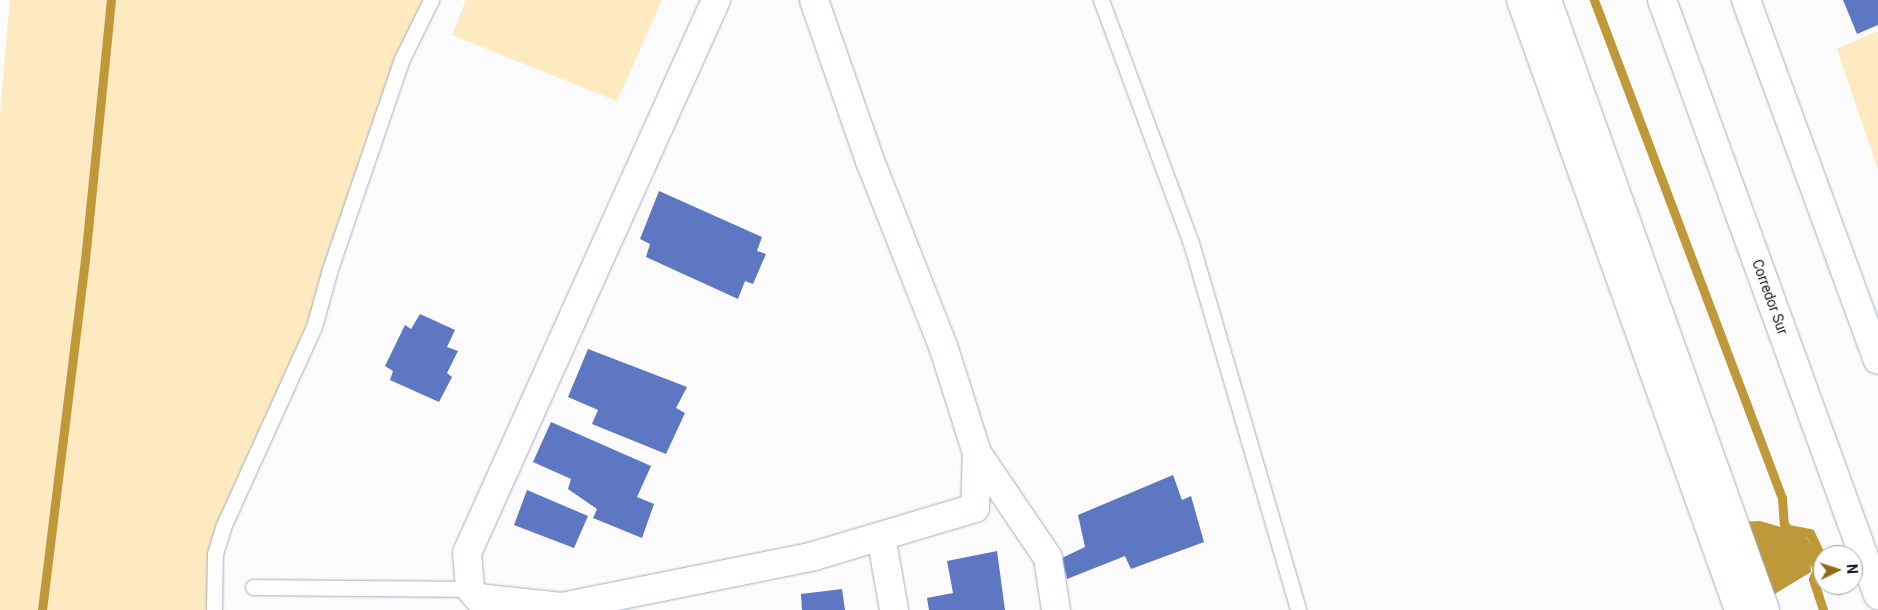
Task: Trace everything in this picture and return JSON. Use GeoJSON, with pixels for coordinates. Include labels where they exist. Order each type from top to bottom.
{"type":"FeatureCollection","features":[{"type":"Feature","properties":{"kind":"main road"},"geometry":{"type":"LineString","coordinates":[[716,0],[467,553],[470,589],[478,598],[562,607],[814,556],[975,508],[977,453]]}},
{"type":"Feature","properties":{"kind":"main road"},"geometry":{"type":"LineString","coordinates":[[814,0],[870,161],[943,346],[977,453],[1048,558],[1056,610]]}},
{"type":"Feature","properties":{"kind":"main road"},"geometry":{"type":"LineString","coordinates":[[1521,0],[1739,610]]}},
{"type":"Feature","properties":{"kind":"main road"},"geometry":{"type":"LineString","coordinates":[[1548,0],[1765,610]]}},
{"type":"Feature","properties":{"kind":"main road","name":"Corredor Sur"},"geometry":{"type":"LineString","coordinates":[[1662,0],[1878,595]]}},
{"type":"Feature","properties":{"kind":"main road"},"geometry":{"type":"LineString","coordinates":[[1746,0],[1878,360]]}},
{"type":"Feature","properties":{"kind":"main road"},"geometry":{"type":"LineString","coordinates":[[881,536],[894,610]]}},
{"type":"Feature","properties":{"kind":"lane"},"geometry":{"type":"LineString","coordinates":[[214,610],[215,554],[224,525],[314,327],[330,269],[402,59],[431,0]]}},
{"type":"Feature","properties":{"kind":"lane"},"geometry":{"type":"LineString","coordinates":[[1101,0],[1191,243],[1298,610]]}},
{"type":"Feature","properties":{"kind":"lane"},"geometry":{"type":"LineString","coordinates":[[253,586],[470,589]]}},
{"type":"Feature","properties":{"kind":"shaded area"},"geometry":{"type":"Polygon","coordinates":[[[10,0],[431,0],[314,327],[224,525],[214,610],[0,610],[0,112],[10,0]]]}},
{"type":"Feature","properties":{"kind":"shaded area"},"geometry":{"type":"Polygon","coordinates":[[[466,0],[662,0],[617,101],[452,35],[466,0]]]}},
{"type":"Feature","properties":{"kind":"shaded area"},"geometry":{"type":"Polygon","coordinates":[[[1878,31],[1878,170],[1837,49],[1878,31]]]}},
{"type":"Feature","properties":{"kind":"shaded area"},"geometry":{"type":"Polygon","coordinates":[[[1760,521],[1805,534],[1813,548],[1810,558],[1811,572],[1773,595],[1741,522],[1760,521]]]}},
{"type":"Feature","properties":{"kind":"building"},"geometry":{"type":"Polygon","coordinates":[[[1843,0],[1878,0],[1878,25],[1857,34],[1843,0]]]}},
{"type":"Feature","properties":{"kind":"building"},"geometry":{"type":"Polygon","coordinates":[[[659,191],[762,237],[757,251],[766,254],[753,284],[745,281],[738,299],[646,257],[650,244],[640,239],[659,191]]]}},
{"type":"Feature","properties":{"kind":"building"},"geometry":{"type":"Polygon","coordinates":[[[420,314],[455,330],[447,347],[458,351],[447,373],[452,377],[439,402],[390,380],[393,371],[385,366],[405,325],[411,329],[420,314]]]}},
{"type":"Feature","properties":{"kind":"building"},"geometry":{"type":"Polygon","coordinates":[[[588,349],[687,387],[676,408],[685,413],[666,454],[592,424],[598,410],[568,397],[588,349]]]}},
{"type":"Feature","properties":{"kind":"building"},"geometry":{"type":"Polygon","coordinates":[[[551,422],[651,466],[637,497],[654,504],[642,538],[593,518],[597,509],[568,489],[571,479],[533,462],[551,422]]]}},
{"type":"Feature","properties":{"kind":"building"},"geometry":{"type":"Polygon","coordinates":[[[1173,475],[1182,500],[1191,496],[1204,542],[1131,569],[1125,556],[1067,579],[1062,558],[1085,547],[1078,515],[1173,475]]]}},
{"type":"Feature","properties":{"kind":"building"},"geometry":{"type":"Polygon","coordinates":[[[527,490],[588,516],[574,548],[514,525],[527,490]]]}},
{"type":"Feature","properties":{"kind":"building"},"geometry":{"type":"Polygon","coordinates":[[[997,551],[1005,610],[929,610],[927,598],[953,593],[947,561],[997,551]]]}},
{"type":"Feature","properties":{"kind":"building"},"geometry":{"type":"Polygon","coordinates":[[[842,589],[845,610],[802,610],[801,594],[842,589]]]}},
{"type":"Feature","properties":{"kind":"waterway"},"geometry":{"type":"LineString","coordinates":[[42,610],[85,260],[111,0]]}},
{"type":"Feature","properties":{"kind":"waterway"},"geometry":{"type":"LineString","coordinates":[[1594,0],[1782,498],[1784,524],[1788,529],[1810,533],[1818,550],[1812,557],[1817,570],[1813,579],[1823,610]]}}]}
